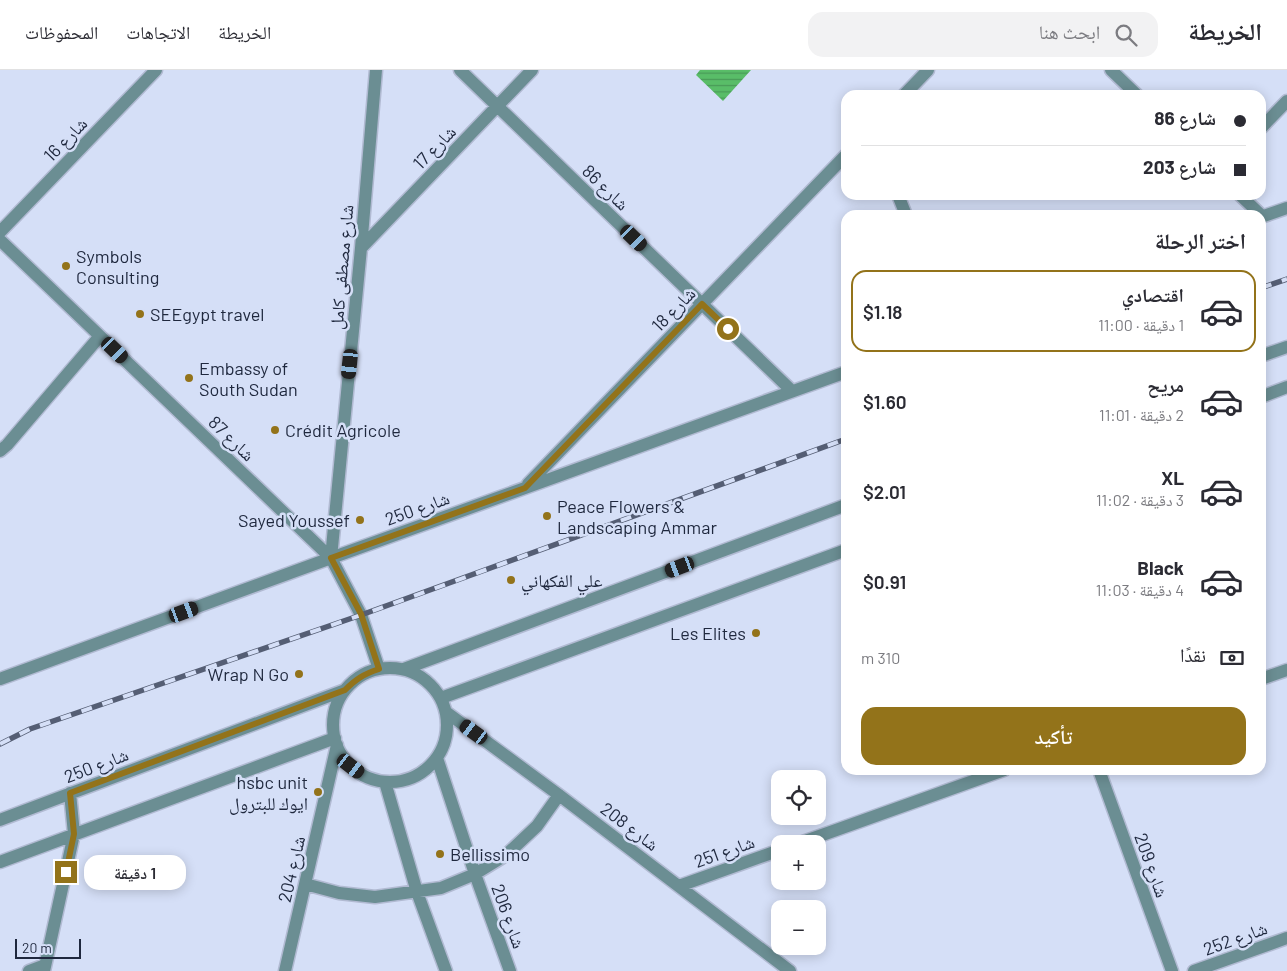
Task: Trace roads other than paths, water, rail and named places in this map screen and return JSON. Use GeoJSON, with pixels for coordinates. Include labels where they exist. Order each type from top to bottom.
{"type":"FeatureCollection","features":[{"type":"Feature","properties":{"kind":"street","name":"شارع 16"},"geometry":{"type":"LineString","coordinates":[[0,232],[156,70]]}},
{"type":"Feature","properties":{"kind":"street","name":"شارع مصطفى كامل"},"geometry":{"type":"LineString","coordinates":[[331,558],[376,70]]}},
{"type":"Feature","properties":{"kind":"street","name":"شارع 86"},"geometry":{"type":"LineString","coordinates":[[460,70],[792,391]]}},
{"type":"Feature","properties":{"kind":"street","name":"شارع 17"},"geometry":{"type":"LineString","coordinates":[[361,248],[532,70]]}},
{"type":"Feature","properties":{"kind":"street"},"geometry":{"type":"LineString","coordinates":[[909,90],[928,70]]}},
{"type":"Feature","properties":{"kind":"street"},"geometry":{"type":"LineString","coordinates":[[1111,70],[1132,90]]}},
{"type":"Feature","properties":{"kind":"street"},"geometry":{"type":"LineString","coordinates":[[1266,123],[1287,101]]}},
{"type":"Feature","properties":{"kind":"street","name":"شارع 18"},"geometry":{"type":"LineString","coordinates":[[525,488],[841,160]]}},
{"type":"Feature","properties":{"kind":"street"},"geometry":{"type":"LineString","coordinates":[[1245,200],[1255,210]]}},
{"type":"Feature","properties":{"kind":"street"},"geometry":{"type":"LineString","coordinates":[[1266,214],[1287,208]]}},
{"type":"Feature","properties":{"kind":"street","name":"شارع 87"},"geometry":{"type":"LineString","coordinates":[[0,240],[331,558],[361,614],[379,669]]}},
{"type":"Feature","properties":{"kind":"street"},"geometry":{"type":"LineString","coordinates":[[0,451],[100,336]]}},
{"type":"Feature","properties":{"kind":"street"},"geometry":{"type":"LineString","coordinates":[[1266,354],[1287,347]]}},
{"type":"Feature","properties":{"kind":"street","name":"شارع 250"},"geometry":{"type":"LineString","coordinates":[[0,679],[841,374]]}},
{"type":"Feature","properties":{"kind":"street"},"geometry":{"type":"LineString","coordinates":[[1266,395],[1287,387]]}},
{"type":"Feature","properties":{"kind":"street"},"geometry":{"type":"LineString","coordinates":[[404,669],[841,507]]}},
{"type":"Feature","properties":{"kind":"street"},"geometry":{"type":"LineString","coordinates":[[441,698],[841,552]]}},
{"type":"Feature","properties":{"kind":"street"},"geometry":{"type":"LineString","coordinates":[[379,669],[404,669],[422,677],[441,698],[446,712],[446,736],[437,758],[427,769],[414,777],[400,781],[385,782],[361,774],[351,766],[343,756],[336,741],[334,722],[337,705],[345,690],[355,680],[366,673],[379,669]]}},
{"type":"Feature","properties":{"kind":"street"},"geometry":{"type":"LineString","coordinates":[[1266,677],[1287,670]]}},
{"type":"Feature","properties":{"kind":"street","name":"شارع 250"},"geometry":{"type":"LineString","coordinates":[[0,820],[345,690]]}},
{"type":"Feature","properties":{"kind":"street","name":"شارع 208"},"geometry":{"type":"LineString","coordinates":[[446,712],[559,795],[790,971]]}},
{"type":"Feature","properties":{"kind":"street"},"geometry":{"type":"LineString","coordinates":[[0,862],[336,741]]}},
{"type":"Feature","properties":{"kind":"street","name":"شارع 204"},"geometry":{"type":"LineString","coordinates":[[285,971],[336,741]]}},
{"type":"Feature","properties":{"kind":"street","name":"شارع 206"},"geometry":{"type":"LineString","coordinates":[[437,758],[474,874],[510,971]]}},
{"type":"Feature","properties":{"kind":"street"},"geometry":{"type":"LineString","coordinates":[[822,835],[990,775]]}},
{"type":"Feature","properties":{"kind":"street","name":"شارع 209"},"geometry":{"type":"LineString","coordinates":[[1101,775],[1172,971]]}},
{"type":"Feature","properties":{"kind":"street"},"geometry":{"type":"LineString","coordinates":[[385,782],[417,892],[446,971]]}},
{"type":"Feature","properties":{"kind":"street"},"geometry":{"type":"LineString","coordinates":[[29,971],[45,968],[74,834],[70,793]]}},
{"type":"Feature","properties":{"kind":"street"},"geometry":{"type":"LineString","coordinates":[[305,884],[339,894],[375,897],[441,888],[474,874],[506,854],[537,826],[559,795]]}},
{"type":"Feature","properties":{"kind":"street","name":"شارع 251"},"geometry":{"type":"LineString","coordinates":[[679,886],[771,853]]}},
{"type":"Feature","properties":{"kind":"street","name":"شارع 252"},"geometry":{"type":"LineString","coordinates":[[1194,971],[1287,938]]}},
{"type":"Feature","properties":{"kind":"railway"},"geometry":{"type":"LineString","coordinates":[[1266,286],[1287,279]]}},
{"type":"Feature","properties":{"kind":"railway"},"geometry":{"type":"LineString","coordinates":[[0,744],[30,729],[361,615],[841,441]]}},
{"type":"Feature","properties":{"kind":"place","name":"Symbols Consulting"},"geometry":{"type":"Point","coordinates":[66,266]}},
{"type":"Feature","properties":{"kind":"place","name":"SEEgypt travel"},"geometry":{"type":"Point","coordinates":[140,314]}},
{"type":"Feature","properties":{"kind":"place","name":"Embassy of South Sudan"},"geometry":{"type":"Point","coordinates":[189,378]}},
{"type":"Feature","properties":{"kind":"place","name":"Crédit Agricole"},"geometry":{"type":"Point","coordinates":[275,430]}},
{"type":"Feature","properties":{"kind":"place","name":"Peace Flowers & Landscaping Ammar"},"geometry":{"type":"Point","coordinates":[547,516]}},
{"type":"Feature","properties":{"kind":"place","name":"Sayed Youssef"},"geometry":{"type":"Point","coordinates":[360,520]}},
{"type":"Feature","properties":{"kind":"place","name":"علي الفكهاني"},"geometry":{"type":"Point","coordinates":[511,580]}},
{"type":"Feature","properties":{"kind":"place","name":"Les Elites"},"geometry":{"type":"Point","coordinates":[756,633]}},
{"type":"Feature","properties":{"kind":"place","name":"Wrap N Go"},"geometry":{"type":"Point","coordinates":[299,674]}},
{"type":"Feature","properties":{"kind":"place","name":"hsbc unit ايوك للبترول"},"geometry":{"type":"Point","coordinates":[318,792]}},
{"type":"Feature","properties":{"kind":"place","name":"Bellissimo"},"geometry":{"type":"Point","coordinates":[440,854]}}]}
